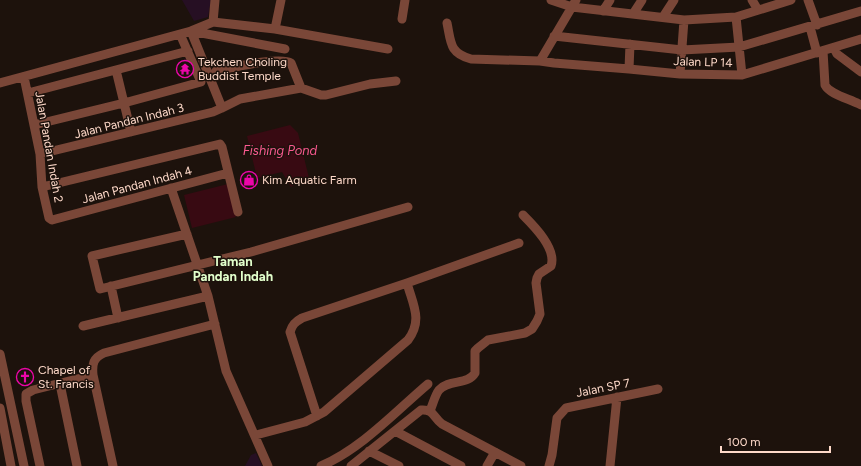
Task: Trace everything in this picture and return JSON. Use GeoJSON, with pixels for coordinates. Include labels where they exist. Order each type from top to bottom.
{"type":"FeatureCollection","features":[{"type":"Feature","properties":{"kind":"street"},"geometry":{"type":"LineString","coordinates":[[213,22],[215,0]]}},
{"type":"Feature","properties":{"kind":"street"},"geometry":{"type":"LineString","coordinates":[[275,29],[281,0]]}},
{"type":"Feature","properties":{"kind":"street"},"geometry":{"type":"LineString","coordinates":[[402,19],[405,0]]}},
{"type":"Feature","properties":{"kind":"street"},"geometry":{"type":"LineString","coordinates":[[551,0],[574,3],[603,11],[684,20],[736,17],[786,1]]}},
{"type":"Feature","properties":{"kind":"street"},"geometry":{"type":"LineString","coordinates":[[603,11],[610,0]]}},
{"type":"Feature","properties":{"kind":"street"},"geometry":{"type":"LineString","coordinates":[[633,14],[642,0]]}},
{"type":"Feature","properties":{"kind":"street"},"geometry":{"type":"LineString","coordinates":[[663,18],[674,0]]}},
{"type":"Feature","properties":{"kind":"street"},"geometry":{"type":"LineString","coordinates":[[752,0],[758,10]]}},
{"type":"Feature","properties":{"kind":"street"},"geometry":{"type":"LineString","coordinates":[[808,0],[827,89],[861,105]]}},
{"type":"Feature","properties":{"kind":"street"},"geometry":{"type":"LineString","coordinates":[[540,61],[574,3]]}},
{"type":"Feature","properties":{"kind":"street"},"geometry":{"type":"LineString","coordinates":[[554,36],[682,50],[739,47],[861,12]]}},
{"type":"Feature","properties":{"kind":"street"},"geometry":{"type":"LineString","coordinates":[[736,17],[742,75]]}},
{"type":"Feature","properties":{"kind":"street"},"geometry":{"type":"LineString","coordinates":[[680,74],[684,20]]}},
{"type":"Feature","properties":{"kind":"street"},"geometry":{"type":"LineString","coordinates":[[0,83],[191,31],[213,22],[275,29],[388,49]]}},
{"type":"Feature","properties":{"kind":"street","name":"Jalan LP 14"},"geometry":{"type":"LineString","coordinates":[[447,23],[453,49],[462,57],[471,59],[540,61],[554,64],[680,74],[742,75],[861,39]]}},
{"type":"Feature","properties":{"kind":"street"},"geometry":{"type":"LineString","coordinates":[[191,31],[285,49]]}},
{"type":"Feature","properties":{"kind":"street"},"geometry":{"type":"LineString","coordinates":[[191,31],[222,108]]}},
{"type":"Feature","properties":{"kind":"street"},"geometry":{"type":"LineString","coordinates":[[34,125],[201,82],[180,34]]}},
{"type":"Feature","properties":{"kind":"street"},"geometry":{"type":"LineString","coordinates":[[629,69],[630,44]]}},
{"type":"Feature","properties":{"kind":"street"},"geometry":{"type":"LineString","coordinates":[[834,48],[837,54],[861,72]]}},
{"type":"Feature","properties":{"kind":"street"},"geometry":{"type":"LineString","coordinates":[[28,93],[188,50]]}},
{"type":"Feature","properties":{"kind":"street"},"geometry":{"type":"LineString","coordinates":[[216,71],[277,60],[288,62],[291,64],[301,88],[320,95],[326,95],[370,84],[396,81]]}},
{"type":"Feature","properties":{"kind":"street"},"geometry":{"type":"LineString","coordinates":[[116,70],[131,132]]}},
{"type":"Feature","properties":{"kind":"street","name":"Jalan Pandan Indah 2"},"geometry":{"type":"LineString","coordinates":[[24,77],[40,154],[42,187],[49,218],[52,220]]}},
{"type":"Feature","properties":{"kind":"street","name":"Jalan Pandan Indah 3"},"geometry":{"type":"LineString","coordinates":[[40,154],[213,112],[240,99],[301,88]]}},
{"type":"Feature","properties":{"kind":"street"},"geometry":{"type":"LineString","coordinates":[[42,187],[220,144],[238,212]]}},
{"type":"Feature","properties":{"kind":"street","name":"Jalan Pandan Indah 4"},"geometry":{"type":"LineString","coordinates":[[52,220],[228,173]]}},
{"type":"Feature","properties":{"kind":"street"},"geometry":{"type":"LineString","coordinates":[[171,188],[208,296],[226,371],[256,435],[268,466]]}},
{"type":"Feature","properties":{"kind":"street"},"geometry":{"type":"LineString","coordinates":[[187,234],[92,256],[100,289],[198,266],[326,232],[408,207]]}},
{"type":"Feature","properties":{"kind":"street"},"geometry":{"type":"LineString","coordinates":[[351,466],[395,431],[425,410],[440,389],[449,383],[467,380],[474,375],[475,351],[483,343],[488,340],[525,333],[532,329],[540,314],[536,283],[539,274],[551,266],[553,258],[536,228],[523,215]]}},
{"type":"Feature","properties":{"kind":"street"},"geometry":{"type":"LineString","coordinates":[[317,416],[290,332],[292,326],[302,318],[407,283],[519,243]]}},
{"type":"Feature","properties":{"kind":"street"},"geometry":{"type":"LineString","coordinates":[[256,435],[305,422],[317,416],[346,394],[408,340],[414,332],[416,315],[407,283]]}},
{"type":"Feature","properties":{"kind":"street"},"geometry":{"type":"LineString","coordinates":[[111,286],[118,318]]}},
{"type":"Feature","properties":{"kind":"street"},"geometry":{"type":"LineString","coordinates":[[83,326],[208,296]]}},
{"type":"Feature","properties":{"kind":"street"},"geometry":{"type":"LineString","coordinates":[[113,466],[93,375],[93,363],[95,359],[104,353],[215,324]]}},
{"type":"Feature","properties":{"kind":"street"},"geometry":{"type":"LineString","coordinates":[[0,354],[3,384],[24,466]]}},
{"type":"Feature","properties":{"kind":"street"},"geometry":{"type":"LineString","coordinates":[[40,466],[26,401],[26,394],[32,390],[93,375]]}},
{"type":"Feature","properties":{"kind":"street"},"geometry":{"type":"LineString","coordinates":[[60,384],[77,466]]}},
{"type":"Feature","properties":{"kind":"street"},"geometry":{"type":"LineString","coordinates":[[321,466],[333,461],[358,444],[428,384]]}},
{"type":"Feature","properties":{"kind":"street","name":"Jalan SP 7"},"geometry":{"type":"LineString","coordinates":[[549,466],[557,418],[566,408],[658,389]]}},
{"type":"Feature","properties":{"kind":"street"},"geometry":{"type":"LineString","coordinates":[[610,466],[617,397]]}},
{"type":"Feature","properties":{"kind":"street"},"geometry":{"type":"LineString","coordinates":[[0,408],[7,462]]}},
{"type":"Feature","properties":{"kind":"street"},"geometry":{"type":"LineString","coordinates":[[425,410],[442,424],[520,466]]}},
{"type":"Feature","properties":{"kind":"street"},"geometry":{"type":"LineString","coordinates":[[395,431],[461,466]]}},
{"type":"Feature","properties":{"kind":"street"},"geometry":{"type":"LineString","coordinates":[[369,451],[398,466]]}},
{"type":"Feature","properties":{"kind":"street"},"geometry":{"type":"LineString","coordinates":[[487,466],[495,452]]}},
{"type":"Feature","properties":{"kind":"shaded area"},"geometry":{"type":"Polygon","coordinates":[[[182,0],[211,0],[208,17],[194,21],[182,0]]]}},
{"type":"Feature","properties":{"kind":"shaded area"},"geometry":{"type":"Polygon","coordinates":[[[256,453],[262,466],[245,466],[251,455],[256,453]]]}},
{"type":"Feature","properties":{"kind":"water","name":"Fishing Pond"},"geometry":{"type":"Polygon","coordinates":[[[290,125],[298,133],[309,178],[291,187],[282,172],[257,178],[247,136],[290,125]]]}},
{"type":"Feature","properties":{"kind":"water","name":"Fishing Pond"},"geometry":{"type":"Polygon","coordinates":[[[228,184],[236,217],[192,228],[184,195],[228,184]]]}},
{"type":"Feature","properties":{"kind":"place","name":"Tekchen Choling Buddist Temple"},"geometry":{"type":"Point","coordinates":[185,69]}},
{"type":"Feature","properties":{"kind":"place","name":"Kim Aquatic Farm"},"geometry":{"type":"Point","coordinates":[249,180]}},
{"type":"Feature","properties":{"kind":"place","name":"Chapel of St. Francis"},"geometry":{"type":"Point","coordinates":[25,377]}},
{"type":"Feature","properties":{"kind":"district","name":"Taman Pandan Indah"},"geometry":{"type":"Point","coordinates":[233,268]}}]}
